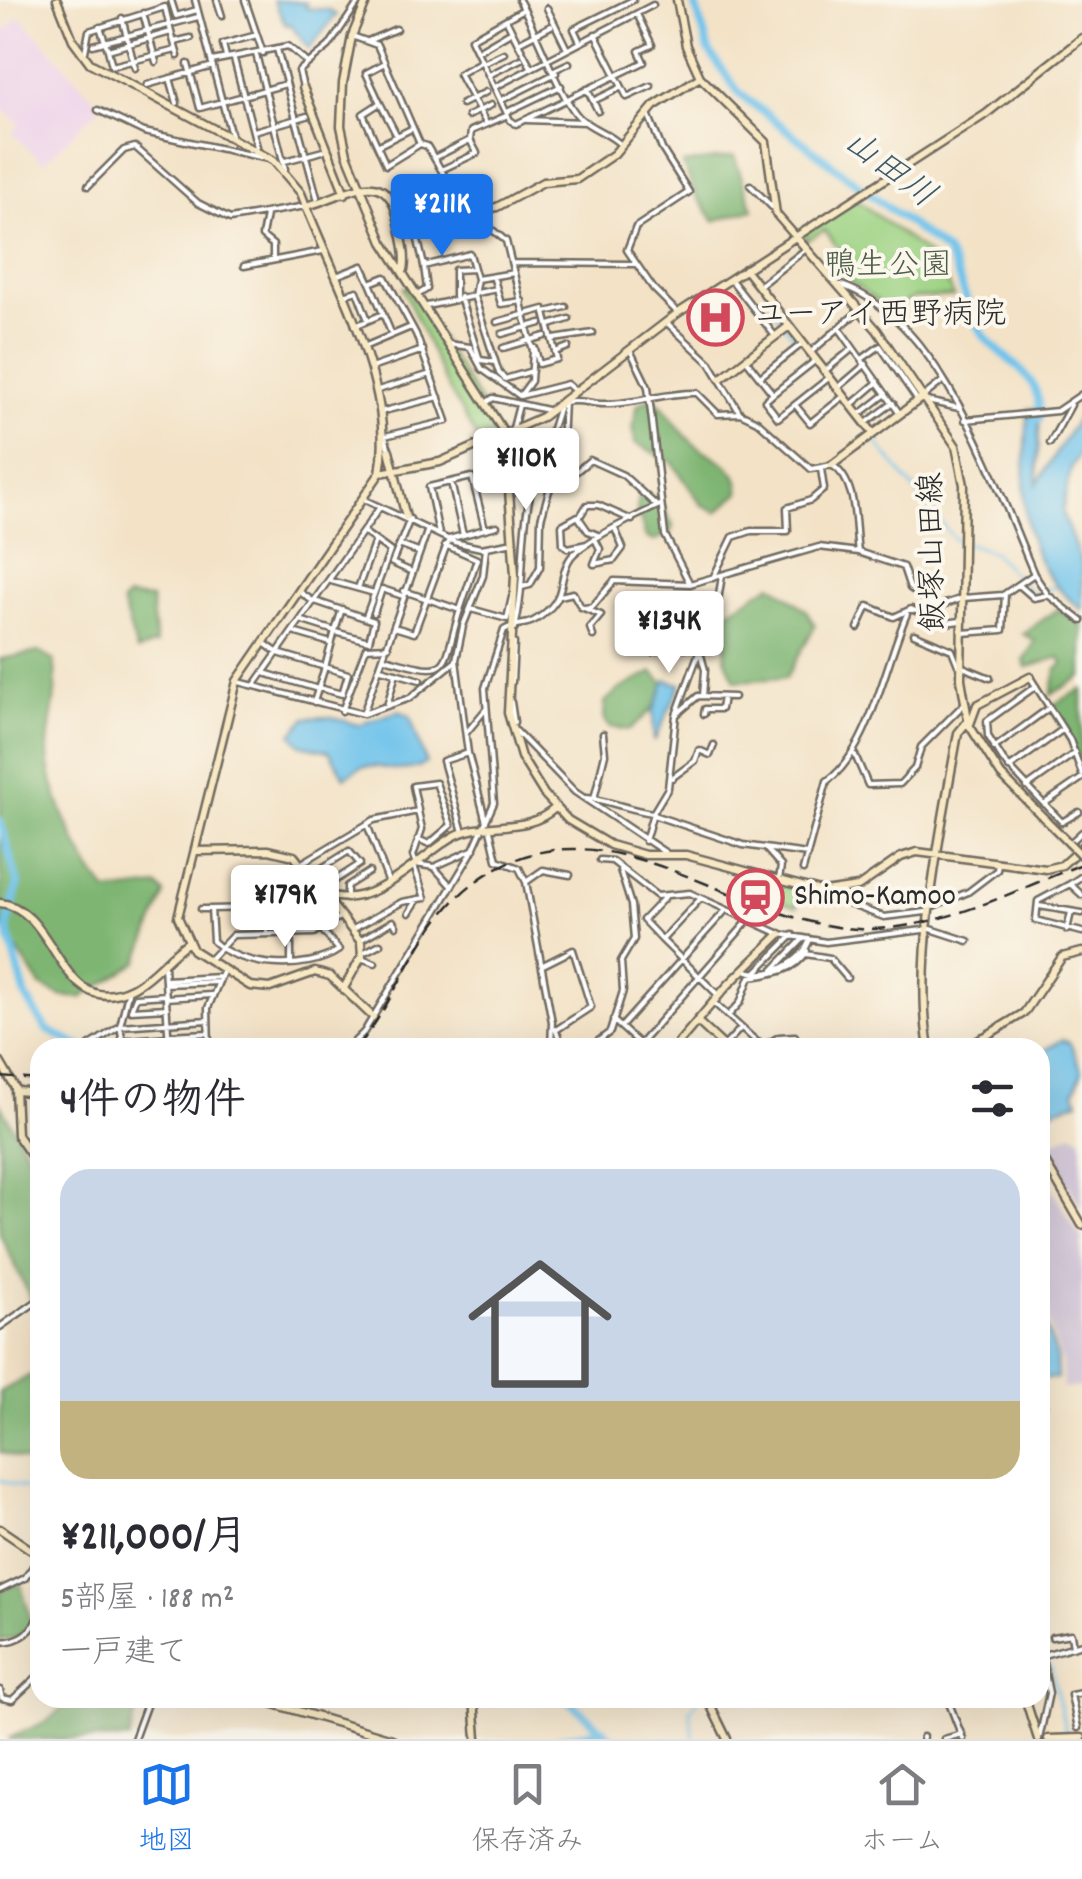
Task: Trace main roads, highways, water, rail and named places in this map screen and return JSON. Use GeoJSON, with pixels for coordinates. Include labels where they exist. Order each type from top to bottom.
{"type":"FeatureCollection","features":[{"type":"Feature","properties":{"kind":"water"},"geometry":{"type":"Polygon","coordinates":[[[273,0],[306,3],[306,8],[328,10],[336,15],[309,49],[290,24],[286,25],[273,0]]]}},
{"type":"Feature","properties":{"kind":"water"},"geometry":{"type":"Polygon","coordinates":[[[1028,409],[1040,409],[1037,484],[1082,411],[1082,449],[1071,468],[1062,512],[1082,566],[1082,610],[1059,589],[1032,543],[1024,494],[1028,409]]]}},
{"type":"Feature","properties":{"kind":"water"},"geometry":{"type":"Polygon","coordinates":[[[666,680],[681,684],[654,742],[653,712],[666,680]]]}},
{"type":"Feature","properties":{"kind":"water"},"geometry":{"type":"Polygon","coordinates":[[[399,711],[410,716],[426,763],[411,769],[364,766],[345,777],[329,751],[301,745],[292,734],[306,718],[332,717],[358,725],[399,711]]]}},
{"type":"Feature","properties":{"kind":"water"},"geometry":{"type":"Polygon","coordinates":[[[1062,1040],[1070,1043],[1082,1071],[1074,1092],[1079,1101],[1050,1111],[1050,1047],[1062,1040]]]}},
{"type":"Feature","properties":{"kind":"water"},"geometry":{"type":"Polygon","coordinates":[[[1050,1338],[1056,1354],[1057,1378],[1050,1378],[1050,1338]]]}},
{"type":"Feature","properties":{"kind":"waterway","name":"山田川"},"geometry":{"type":"LineString","coordinates":[[694,0],[709,51],[740,94],[946,252],[977,325],[1034,388],[1039,419]]}},
{"type":"Feature","properties":{"kind":"waterway"},"geometry":{"type":"LineString","coordinates":[[768,304],[795,338]]}},
{"type":"Feature","properties":{"kind":"waterway"},"geometry":{"type":"LineString","coordinates":[[874,439],[954,539],[993,552],[1033,595],[1054,587]]}},
{"type":"Feature","properties":{"kind":"waterway"},"geometry":{"type":"LineString","coordinates":[[0,821],[18,884],[7,928],[26,997],[47,1030],[63,1038]]}},
{"type":"Feature","properties":{"kind":"waterway"},"geometry":{"type":"LineString","coordinates":[[0,1480],[30,1490]]}},
{"type":"Feature","properties":{"kind":"waterway"},"geometry":{"type":"LineString","coordinates":[[1050,1666],[1067,1736]]}},
{"type":"Feature","properties":{"kind":"waterway"},"geometry":{"type":"LineString","coordinates":[[577,1708],[613,1739]]}},
{"type":"Feature","properties":{"kind":"waterway"},"geometry":{"type":"LineString","coordinates":[[692,1708],[694,1739]]}},
{"type":"Feature","properties":{"kind":"waterway"},"geometry":{"type":"LineString","coordinates":[[558,1739],[604,1730]]}},
{"type":"Feature","properties":{"kind":"railway"},"geometry":{"type":"LineString","coordinates":[[364,1038],[439,918],[475,882],[523,857],[571,849],[619,854],[810,922],[858,929],[916,924],[944,917],[1082,864]]}},
{"type":"Feature","properties":{"kind":"railway"},"geometry":{"type":"LineString","coordinates":[[0,1077],[30,1079]]}},
{"type":"Feature","properties":{"kind":"place","name":"ユーアイ西野病院"},"geometry":{"type":"Point","coordinates":[715,317]}},
{"type":"Feature","properties":{"kind":"place","name":"Shimo-Kamoo"},"geometry":{"type":"Point","coordinates":[755,898]}},
{"type":"Feature","properties":{"kind":"park label","name":"鴨生公園"},"geometry":{"type":"Point","coordinates":[888,268]}}]}
